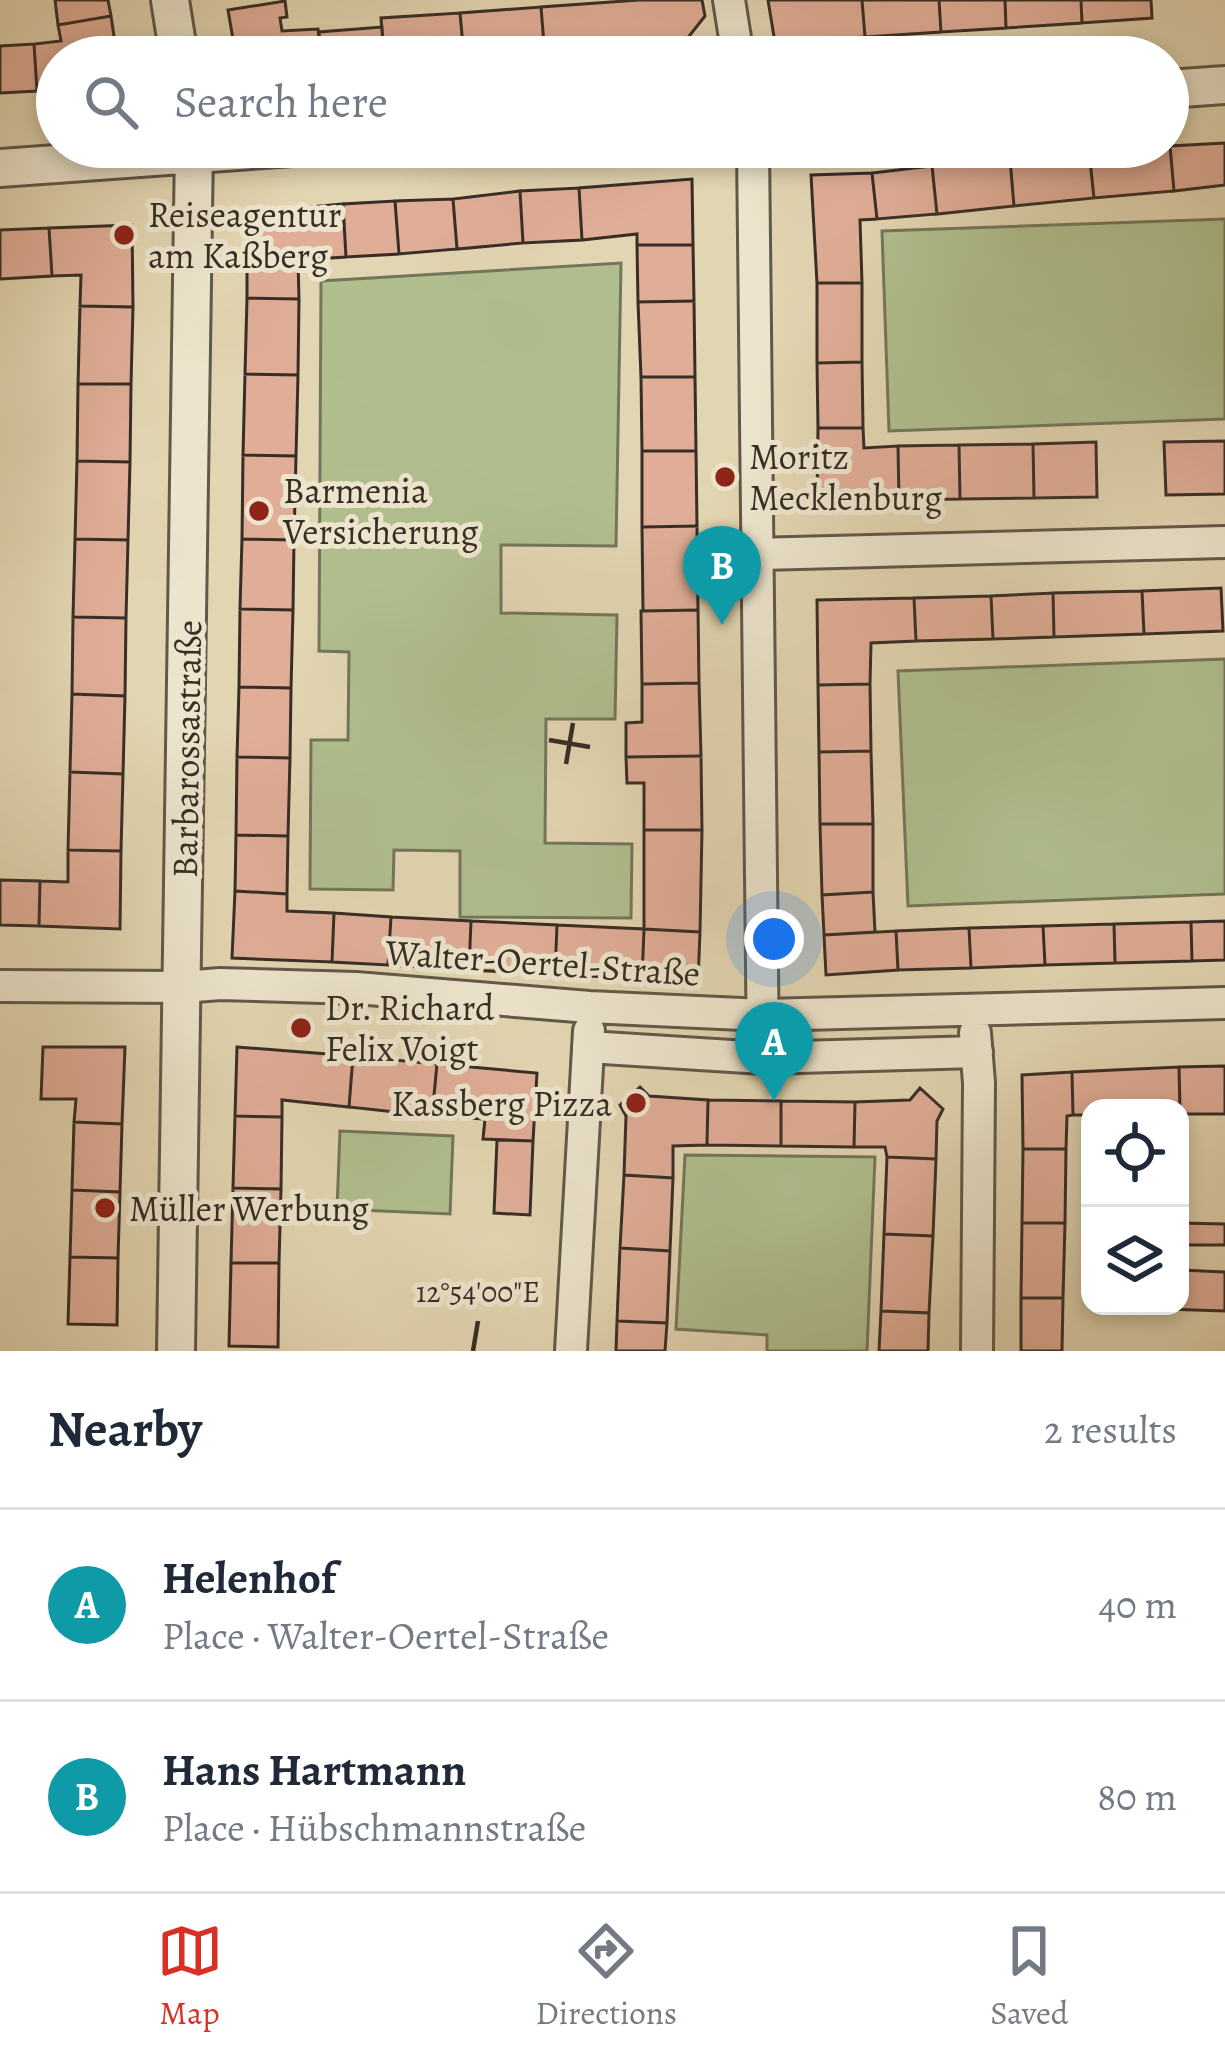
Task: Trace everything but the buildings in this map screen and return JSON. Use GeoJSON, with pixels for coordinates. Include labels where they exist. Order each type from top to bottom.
{"type":"FeatureCollection","features":[{"type":"Feature","properties":{"kind":"street"},"geometry":{"type":"LineString","coordinates":[[170,0],[176,36]]}},
{"type":"Feature","properties":{"kind":"street"},"geometry":{"type":"LineString","coordinates":[[729,0],[735,36]]}},
{"type":"Feature","properties":{"kind":"street"},"geometry":{"type":"LineString","coordinates":[[1189,88],[1225,86]]}},
{"type":"Feature","properties":{"kind":"street"},"geometry":{"type":"LineString","coordinates":[[0,168],[36,165]]}},
{"type":"Feature","properties":{"kind":"street","name":"Barbarossastraße"},"geometry":{"type":"LineString","coordinates":[[176,1351],[194,168]]}},
{"type":"Feature","properties":{"kind":"street"},"geometry":{"type":"LineString","coordinates":[[753,168],[763,1058]]}},
{"type":"Feature","properties":{"kind":"street"},"geometry":{"type":"LineString","coordinates":[[757,554],[1225,542]]}},
{"type":"Feature","properties":{"kind":"street","name":"Walter-Oertel-Straße"},"geometry":{"type":"LineString","coordinates":[[0,986],[356,988],[764,1015],[1225,1004]]}},
{"type":"Feature","properties":{"kind":"street"},"geometry":{"type":"LineString","coordinates":[[571,1351],[589,1006]]}},
{"type":"Feature","properties":{"kind":"street"},"geometry":{"type":"LineString","coordinates":[[974,1012],[977,1351]]}},
{"type":"Feature","properties":{"kind":"street"},"geometry":{"type":"LineString","coordinates":[[588,1047],[763,1058],[976,1052]]}},
{"type":"Feature","properties":{"kind":"green space"},"geometry":{"type":"Polygon","coordinates":[[[1225,219],[1225,419],[889,431],[882,231],[1225,219]]]}},
{"type":"Feature","properties":{"kind":"green space"},"geometry":{"type":"Polygon","coordinates":[[[621,263],[616,546],[501,545],[501,613],[617,615],[615,719],[546,719],[545,843],[632,844],[631,918],[460,917],[460,851],[394,850],[393,890],[310,889],[311,740],[348,740],[349,652],[319,651],[321,281],[621,263]]]}},
{"type":"Feature","properties":{"kind":"green space"},"geometry":{"type":"Polygon","coordinates":[[[1225,659],[1225,894],[908,906],[898,671],[1225,659]]]}},
{"type":"Feature","properties":{"kind":"green space"},"geometry":{"type":"Polygon","coordinates":[[[340,1131],[453,1136],[450,1214],[337,1209],[340,1131]]]}},
{"type":"Feature","properties":{"kind":"green space"},"geometry":{"type":"Polygon","coordinates":[[[685,1155],[875,1157],[867,1351],[767,1351],[767,1335],[676,1329],[685,1155]]]}},
{"type":"Feature","properties":{"kind":"place","name":"Reiseagentur am Kaßberg"},"geometry":{"type":"Point","coordinates":[124,235]}},
{"type":"Feature","properties":{"kind":"place","name":"Moritz Mecklenburg"},"geometry":{"type":"Point","coordinates":[725,477]}},
{"type":"Feature","properties":{"kind":"place","name":"Barmenia Versicherung"},"geometry":{"type":"Point","coordinates":[259,511]}},
{"type":"Feature","properties":{"kind":"place","name":"Hans Hartmann"},"geometry":{"type":"Point","coordinates":[722,625]}},
{"type":"Feature","properties":{"kind":"place","name":"Dr. Richard Felix Voigt"},"geometry":{"type":"Point","coordinates":[301,1028]}},
{"type":"Feature","properties":{"kind":"place","name":"Helenhof"},"geometry":{"type":"Point","coordinates":[774,1101]}},
{"type":"Feature","properties":{"kind":"place","name":"Kassberg Pizza"},"geometry":{"type":"Point","coordinates":[636,1103]}},
{"type":"Feature","properties":{"kind":"place","name":"Müller Werbung"},"geometry":{"type":"Point","coordinates":[105,1208]}}]}
